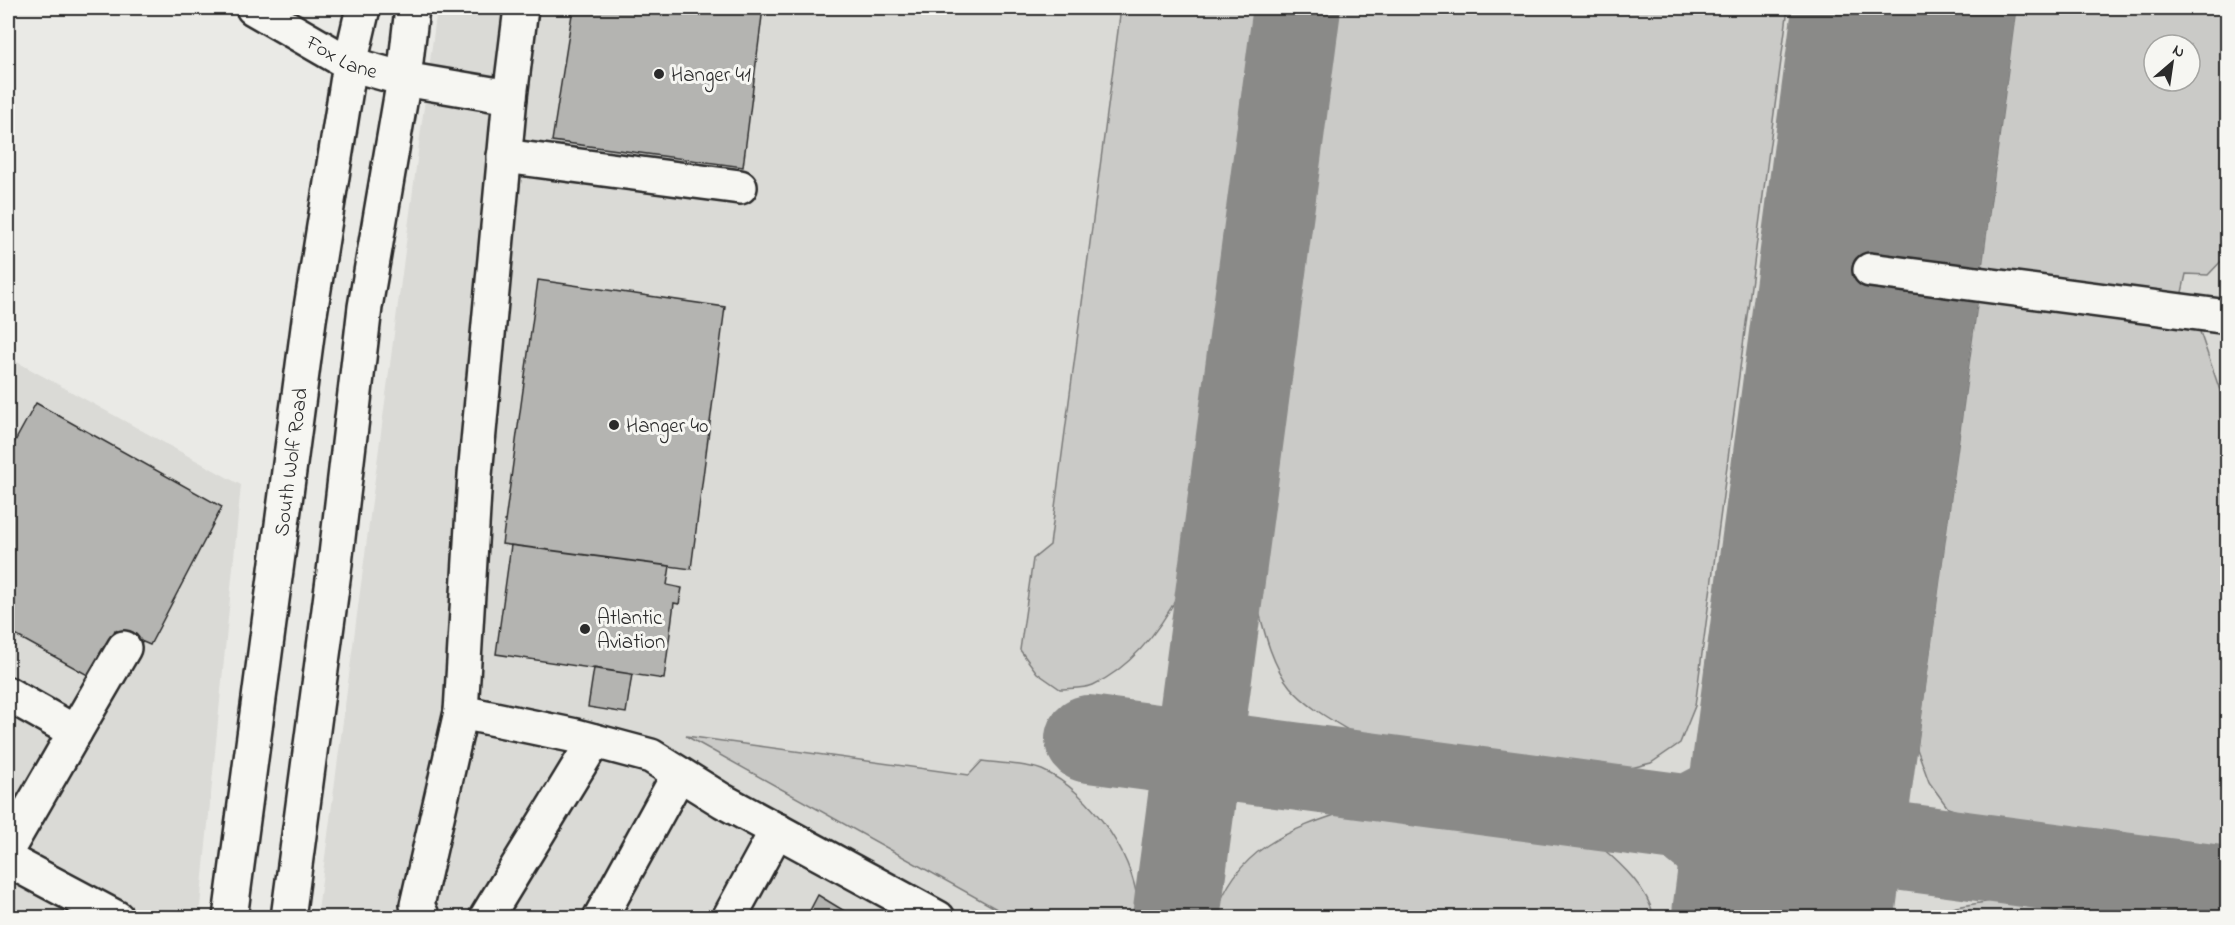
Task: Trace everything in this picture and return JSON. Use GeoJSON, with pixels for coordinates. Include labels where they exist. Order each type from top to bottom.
{"type":"FeatureCollection","features":[{"type":"Feature","properties":{"kind":"main road","name":"Fox Lane"},"geometry":{"type":"LineString","coordinates":[[253,8],[350,64],[404,79],[510,98]]}},
{"type":"Feature","properties":{"kind":"main road","name":"South Wolf Road"},"geometry":{"type":"LineString","coordinates":[[230,918],[309,320],[350,64],[363,8]]}},
{"type":"Feature","properties":{"kind":"main road"},"geometry":{"type":"LineString","coordinates":[[288,918],[334,572],[365,307],[404,79],[412,8]]}},
{"type":"Feature","properties":{"kind":"main road"},"geometry":{"type":"LineString","coordinates":[[423,918],[417,905],[461,712],[475,475],[504,156],[521,8]]}},
{"type":"Feature","properties":{"kind":"main road"},"geometry":{"type":"LineString","coordinates":[[504,156],[740,187]]}},
{"type":"Feature","properties":{"kind":"main road"},"geometry":{"type":"LineString","coordinates":[[1870,270],[2228,317]]}},
{"type":"Feature","properties":{"kind":"main road"},"geometry":{"type":"LineString","coordinates":[[8,848],[124,648]]}},
{"type":"Feature","properties":{"kind":"main road"},"geometry":{"type":"LineString","coordinates":[[8,694],[75,732]]}},
{"type":"Feature","properties":{"kind":"main road"},"geometry":{"type":"LineString","coordinates":[[461,712],[651,756],[777,830],[938,918]]}},
{"type":"Feature","properties":{"kind":"main road"},"geometry":{"type":"LineString","coordinates":[[486,918],[594,741]]}},
{"type":"Feature","properties":{"kind":"main road"},"geometry":{"type":"LineString","coordinates":[[600,918],[679,774]]}},
{"type":"Feature","properties":{"kind":"main road"},"geometry":{"type":"LineString","coordinates":[[729,918],[777,830]]}},
{"type":"Feature","properties":{"kind":"main road"},"geometry":{"type":"LineString","coordinates":[[8,860],[117,918]]}},
{"type":"Feature","properties":{"kind":"shaded area"},"geometry":{"type":"Polygon","coordinates":[[[437,8],[2227,8],[2227,917],[317,918],[437,8]]]}},
{"type":"Feature","properties":{"kind":"shaded area"},"geometry":{"type":"Polygon","coordinates":[[[1121,8],[1258,8],[1181,590],[1165,618],[1134,657],[1108,677],[1093,685],[1060,689],[1037,673],[1020,650],[1033,559],[1050,545],[1121,8]]]}},
{"type":"Feature","properties":{"kind":"shaded area"},"geometry":{"type":"Polygon","coordinates":[[[1333,8],[1788,8],[1695,706],[1680,743],[1651,763],[1619,771],[1358,736],[1322,714],[1297,695],[1283,677],[1272,655],[1255,596],[1333,8]]]}},
{"type":"Feature","properties":{"kind":"shaded area"},"geometry":{"type":"Polygon","coordinates":[[[2016,8],[2227,8],[2227,255],[2208,275],[2186,274],[2180,302],[1981,275],[2016,8]]]}},
{"type":"Feature","properties":{"kind":"shaded area"},"geometry":{"type":"Polygon","coordinates":[[[1978,297],[2198,326],[2227,411],[2227,850],[1975,817],[1948,808],[1929,782],[1917,749],[1978,297]]]}},
{"type":"Feature","properties":{"kind":"shaded area"},"geometry":{"type":"Polygon","coordinates":[[[8,357],[241,485],[199,917],[8,917],[8,357]]]}},
{"type":"Feature","properties":{"kind":"shaded area"},"geometry":{"type":"Polygon","coordinates":[[[686,736],[969,775],[982,761],[1021,765],[1042,770],[1078,794],[1110,831],[1131,874],[1137,896],[1138,917],[1011,917],[686,736]]]}},
{"type":"Feature","properties":{"kind":"shaded area"},"geometry":{"type":"Polygon","coordinates":[[[1350,810],[1601,847],[1640,887],[1654,917],[1215,917],[1224,894],[1236,874],[1250,859],[1285,835],[1350,810]]]}},
{"type":"Feature","properties":{"kind":"shaded area"},"geometry":{"type":"Polygon","coordinates":[[[2003,899],[2133,917],[1935,917],[1956,907],[2003,899]]]}},
{"type":"Feature","properties":{"kind":"building","name":"Hanger 41"},"geometry":{"type":"Polygon","coordinates":[[[573,8],[763,8],[743,167],[552,141],[573,8]]]}},
{"type":"Feature","properties":{"kind":"building","name":"Hanger 40"},"geometry":{"type":"Polygon","coordinates":[[[538,280],[725,307],[691,569],[502,544],[538,280]]]}},
{"type":"Feature","properties":{"kind":"building"},"geometry":{"type":"Polygon","coordinates":[[[36,403],[222,507],[150,645],[115,630],[93,678],[8,631],[8,454],[36,403]]]}},
{"type":"Feature","properties":{"kind":"building","name":"Atlantic Aviation"},"geometry":{"type":"Polygon","coordinates":[[[511,545],[670,566],[667,585],[682,588],[679,604],[674,603],[664,679],[496,654],[511,545]]]}},
{"type":"Feature","properties":{"kind":"building"},"geometry":{"type":"Polygon","coordinates":[[[594,668],[632,674],[626,713],[588,707],[594,668]]]}},
{"type":"Feature","properties":{"kind":"building"},"geometry":{"type":"Polygon","coordinates":[[[818,895],[856,918],[806,918],[818,895]]]}},
{"type":"Feature","properties":{"kind":"taxiway"},"geometry":{"type":"LineString","coordinates":[[1176,918],[1297,8]]}},
{"type":"Feature","properties":{"kind":"taxiway"},"geometry":{"type":"LineString","coordinates":[[1763,918],[1759,903],[1734,858],[1687,820],[1731,797],[1776,762],[1815,684]]}},
{"type":"Feature","properties":{"kind":"taxiway"},"geometry":{"type":"LineString","coordinates":[[1089,739],[2228,890]]}},
{"type":"Feature","properties":{"kind":"runway"},"geometry":{"type":"LineString","coordinates":[[1783,918],[1904,8]]}},
{"type":"Feature","properties":{"kind":"place","name":"Hanger 41"},"geometry":{"type":"Point","coordinates":[659,74]}},
{"type":"Feature","properties":{"kind":"place","name":"Hanger 40"},"geometry":{"type":"Point","coordinates":[614,425]}},
{"type":"Feature","properties":{"kind":"place","name":"Atlantic Aviation"},"geometry":{"type":"Point","coordinates":[585,629]}}]}
